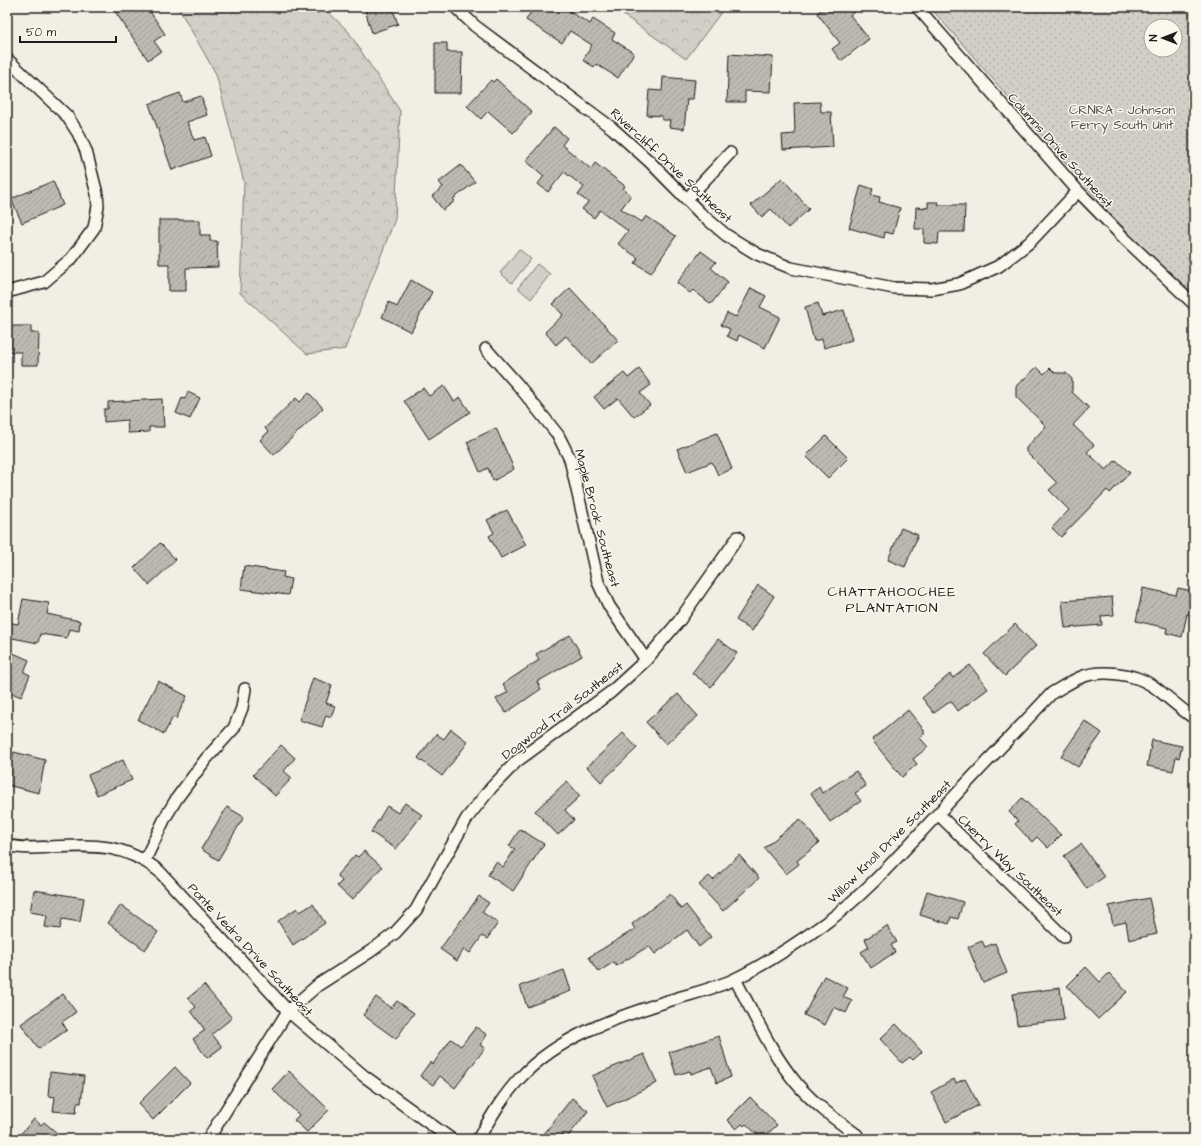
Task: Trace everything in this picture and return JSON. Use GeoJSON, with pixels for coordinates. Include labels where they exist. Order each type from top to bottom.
{"type":"FeatureCollection","features":[{"type":"Feature","properties":{"kind":"street","name":"Rivercliff Drive Southeast"},"geometry":{"type":"LineString","coordinates":[[455,7],[475,26],[612,128],[650,162],[713,225],[731,239],[757,254],[777,263],[812,273],[864,283],[917,289],[960,284],[999,266],[1030,242],[1078,191]]}},
{"type":"Feature","properties":{"kind":"street","name":"Columns Drive Southeast"},"geometry":{"type":"LineString","coordinates":[[917,7],[1078,191],[1124,238],[1194,304]]}},
{"type":"Feature","properties":{"kind":"street"},"geometry":{"type":"LineString","coordinates":[[7,59],[67,116],[78,133],[88,158],[97,194],[97,218],[94,228],[84,243],[63,267],[44,282],[7,292]]}},
{"type":"Feature","properties":{"kind":"street"},"geometry":{"type":"LineString","coordinates":[[687,199],[730,153]]}},
{"type":"Feature","properties":{"kind":"street","name":"Maple Brook Southeast"},"geometry":{"type":"LineString","coordinates":[[486,350],[510,376],[558,435],[570,459],[598,582],[609,606],[646,660]]}},
{"type":"Feature","properties":{"kind":"street","name":"Dogwood Trail Southeast"},"geometry":{"type":"LineString","coordinates":[[208,1139],[288,1012],[318,985],[371,951],[395,933],[416,910],[467,818],[491,788],[517,762],[611,692],[646,660],[679,621],[738,537]]}},
{"type":"Feature","properties":{"kind":"street","name":"Willow Knoll Drive Southeast"},"geometry":{"type":"LineString","coordinates":[[478,1139],[500,1102],[521,1077],[541,1059],[562,1044],[588,1030],[619,1017],[735,979],[780,953],[826,923],[885,869],[1052,693],[1080,678],[1108,674],[1125,675],[1152,685],[1194,718]]}},
{"type":"Feature","properties":{"kind":"street"},"geometry":{"type":"LineString","coordinates":[[145,860],[165,818],[177,798],[206,759],[234,728],[242,708],[245,689]]}},
{"type":"Feature","properties":{"kind":"street","name":"Cherry Way Southeast"},"geometry":{"type":"LineString","coordinates":[[938,814],[1064,937]]}},
{"type":"Feature","properties":{"kind":"street","name":"Ponte Vedra Drive Southeast"},"geometry":{"type":"LineString","coordinates":[[7,845],[26,848],[96,845],[116,848],[145,860],[159,871],[288,1012],[364,1076],[451,1139]]}},
{"type":"Feature","properties":{"kind":"street"},"geometry":{"type":"LineString","coordinates":[[735,979],[766,1038],[797,1084],[813,1101],[858,1135]]}},
{"type":"Feature","properties":{"kind":"green space"},"geometry":{"type":"Polygon","coordinates":[[[178,7],[323,7],[348,31],[400,111],[395,219],[345,349],[307,354],[240,293],[244,182],[216,74],[178,7]]]}},
{"type":"Feature","properties":{"kind":"green space"},"geometry":{"type":"Polygon","coordinates":[[[612,7],[725,7],[686,59],[612,7]]]}},
{"type":"Feature","properties":{"kind":"green space","name":"CRNRA - Johnson Ferry South Unit"},"geometry":{"type":"Polygon","coordinates":[[[930,7],[1194,7],[1194,294],[1126,232],[930,7]]]}},
{"type":"Feature","properties":{"kind":"green space"},"geometry":{"type":"Polygon","coordinates":[[[519,249],[531,259],[512,283],[500,273],[519,249]]]}},
{"type":"Feature","properties":{"kind":"green space"},"geometry":{"type":"Polygon","coordinates":[[[537,264],[550,274],[531,299],[518,288],[537,264]]]}},
{"type":"Feature","properties":{"kind":"building"},"geometry":{"type":"Polygon","coordinates":[[[112,7],[147,7],[165,34],[154,41],[161,51],[148,60],[112,7]]]}},
{"type":"Feature","properties":{"kind":"building"},"geometry":{"type":"Polygon","coordinates":[[[364,7],[392,7],[398,24],[372,33],[364,7]]]}},
{"type":"Feature","properties":{"kind":"building"},"geometry":{"type":"Polygon","coordinates":[[[534,7],[572,7],[569,11],[590,24],[593,19],[615,33],[612,39],[634,53],[618,78],[596,64],[594,67],[583,60],[592,45],[570,31],[562,43],[526,20],[534,7]]]}},
{"type":"Feature","properties":{"kind":"building"},"geometry":{"type":"Polygon","coordinates":[[[825,7],[861,7],[850,15],[869,39],[841,61],[832,49],[840,43],[817,13],[825,7]]]}},
{"type":"Feature","properties":{"kind":"building"},"geometry":{"type":"Polygon","coordinates":[[[435,43],[447,43],[447,52],[462,52],[461,93],[435,93],[435,43]]]}},
{"type":"Feature","properties":{"kind":"building"},"geometry":{"type":"Polygon","coordinates":[[[729,54],[773,57],[771,92],[745,91],[745,102],[727,102],[729,54]]]}},
{"type":"Feature","properties":{"kind":"building"},"geometry":{"type":"Polygon","coordinates":[[[663,77],[695,80],[693,99],[687,99],[684,129],[669,127],[670,120],[662,120],[662,116],[647,115],[649,90],[662,91],[663,77]]]}},
{"type":"Feature","properties":{"kind":"building"},"geometry":{"type":"Polygon","coordinates":[[[496,79],[532,112],[513,133],[488,111],[481,119],[467,106],[491,80],[493,82],[496,79]]]}},
{"type":"Feature","properties":{"kind":"building"},"geometry":{"type":"Polygon","coordinates":[[[180,93],[183,102],[201,96],[207,115],[187,122],[194,140],[205,137],[211,156],[172,170],[149,104],[180,93]]]}},
{"type":"Feature","properties":{"kind":"building"},"geometry":{"type":"Polygon","coordinates":[[[820,102],[821,112],[831,112],[833,147],[783,150],[782,135],[795,134],[794,103],[820,102]]]}},
{"type":"Feature","properties":{"kind":"building"},"geometry":{"type":"Polygon","coordinates":[[[554,127],[567,138],[562,145],[591,169],[595,163],[625,186],[623,189],[631,195],[621,209],[642,222],[646,216],[676,236],[651,273],[635,263],[638,258],[618,244],[628,231],[600,210],[594,218],[582,209],[588,202],[578,195],[584,187],[564,172],[548,192],[538,184],[544,176],[526,161],[554,127]]]}},
{"type":"Feature","properties":{"kind":"building"},"geometry":{"type":"Polygon","coordinates":[[[461,165],[475,182],[453,199],[455,201],[443,210],[432,196],[443,187],[439,182],[461,165]]]}},
{"type":"Feature","properties":{"kind":"building"},"geometry":{"type":"Polygon","coordinates":[[[782,178],[809,209],[788,228],[771,209],[762,217],[751,205],[782,178]]]}},
{"type":"Feature","properties":{"kind":"building"},"geometry":{"type":"Polygon","coordinates":[[[53,181],[63,205],[22,223],[11,199],[53,181]]]}},
{"type":"Feature","properties":{"kind":"building"},"geometry":{"type":"Polygon","coordinates":[[[861,185],[873,189],[871,195],[880,197],[879,202],[900,208],[893,234],[885,232],[884,238],[849,228],[861,185]]]}},
{"type":"Feature","properties":{"kind":"building"},"geometry":{"type":"Polygon","coordinates":[[[928,202],[939,202],[938,205],[965,205],[964,232],[939,232],[938,244],[924,243],[924,229],[915,229],[916,207],[928,208],[928,202]]]}},
{"type":"Feature","properties":{"kind":"building"},"geometry":{"type":"Polygon","coordinates":[[[159,220],[200,220],[200,235],[210,235],[210,241],[217,241],[218,267],[186,268],[186,291],[169,291],[169,264],[159,264],[159,220]]]}},
{"type":"Feature","properties":{"kind":"building"},"geometry":{"type":"Polygon","coordinates":[[[701,251],[716,262],[711,268],[728,282],[711,304],[693,290],[690,293],[677,283],[701,251]]]}},
{"type":"Feature","properties":{"kind":"building"},"geometry":{"type":"Polygon","coordinates":[[[411,280],[432,292],[411,332],[382,317],[389,302],[397,307],[411,280]]]}},
{"type":"Feature","properties":{"kind":"building"},"geometry":{"type":"Polygon","coordinates":[[[570,288],[618,340],[591,364],[566,336],[556,345],[545,332],[563,315],[553,304],[570,288]]]}},
{"type":"Feature","properties":{"kind":"building"},"geometry":{"type":"Polygon","coordinates":[[[751,288],[766,296],[760,307],[780,317],[765,348],[739,335],[737,341],[727,336],[730,329],[721,325],[727,313],[736,317],[751,288]]]}},
{"type":"Feature","properties":{"kind":"building"},"geometry":{"type":"Polygon","coordinates":[[[818,303],[822,316],[844,310],[852,340],[824,348],[822,339],[814,341],[805,307],[818,303]]]}},
{"type":"Feature","properties":{"kind":"building"},"geometry":{"type":"Polygon","coordinates":[[[7,326],[31,326],[31,333],[39,333],[38,365],[21,365],[21,352],[7,352],[7,326]]]}},
{"type":"Feature","properties":{"kind":"building"},"geometry":{"type":"Polygon","coordinates":[[[1037,367],[1044,374],[1050,368],[1055,373],[1066,373],[1072,379],[1072,392],[1089,408],[1073,425],[1094,445],[1087,452],[1106,470],[1116,460],[1130,473],[1110,493],[1107,490],[1061,537],[1052,528],[1069,510],[1049,490],[1057,483],[1026,452],[1026,448],[1046,426],[1016,397],[1016,386],[1037,367]]]}},
{"type":"Feature","properties":{"kind":"building"},"geometry":{"type":"Polygon","coordinates":[[[639,369],[651,385],[640,393],[650,405],[634,417],[618,398],[604,409],[594,397],[624,373],[628,378],[639,369]]]}},
{"type":"Feature","properties":{"kind":"building"},"geometry":{"type":"Polygon","coordinates":[[[444,386],[454,401],[460,397],[470,412],[429,439],[404,401],[423,388],[429,396],[444,386]]]}},
{"type":"Feature","properties":{"kind":"building"},"geometry":{"type":"Polygon","coordinates":[[[188,392],[200,398],[190,419],[176,413],[182,398],[185,399],[188,392]]]}},
{"type":"Feature","properties":{"kind":"building"},"geometry":{"type":"Polygon","coordinates":[[[309,393],[323,408],[274,455],[260,440],[268,432],[265,428],[296,398],[300,402],[309,393]]]}},
{"type":"Feature","properties":{"kind":"building"},"geometry":{"type":"Polygon","coordinates":[[[162,399],[164,427],[149,427],[149,432],[128,433],[127,420],[104,422],[104,409],[108,409],[108,402],[162,399]]]}},
{"type":"Feature","properties":{"kind":"building"},"geometry":{"type":"Polygon","coordinates":[[[496,428],[514,469],[493,481],[488,468],[480,472],[467,442],[496,428]]]}},
{"type":"Feature","properties":{"kind":"building"},"geometry":{"type":"Polygon","coordinates":[[[717,433],[732,469],[718,475],[712,462],[687,472],[677,449],[717,433]]]}},
{"type":"Feature","properties":{"kind":"building"},"geometry":{"type":"Polygon","coordinates":[[[826,436],[848,458],[828,478],[806,456],[826,436]]]}},
{"type":"Feature","properties":{"kind":"building"},"geometry":{"type":"Polygon","coordinates":[[[507,510],[526,545],[501,558],[489,536],[494,533],[487,520],[507,510]]]}},
{"type":"Feature","properties":{"kind":"building"},"geometry":{"type":"Polygon","coordinates":[[[901,528],[918,535],[905,567],[888,560],[901,528]]]}},
{"type":"Feature","properties":{"kind":"building"},"geometry":{"type":"Polygon","coordinates":[[[160,543],[176,560],[149,585],[134,568],[160,543]]]}},
{"type":"Feature","properties":{"kind":"building"},"geometry":{"type":"Polygon","coordinates":[[[244,566],[284,572],[283,577],[291,579],[288,595],[241,589],[244,566]]]}},
{"type":"Feature","properties":{"kind":"building"},"geometry":{"type":"Polygon","coordinates":[[[758,585],[774,596],[752,631],[736,620],[758,585]]]}},
{"type":"Feature","properties":{"kind":"building"},"geometry":{"type":"Polygon","coordinates":[[[1143,588],[1176,595],[1178,588],[1192,591],[1189,601],[1194,602],[1194,615],[1187,614],[1182,637],[1166,633],[1167,628],[1136,621],[1143,588]]]}},
{"type":"Feature","properties":{"kind":"building"},"geometry":{"type":"Polygon","coordinates":[[[1112,597],[1114,615],[1101,616],[1102,625],[1065,628],[1062,601],[1112,597]]]}},
{"type":"Feature","properties":{"kind":"building"},"geometry":{"type":"Polygon","coordinates":[[[23,599],[49,603],[47,614],[80,621],[79,631],[69,629],[67,638],[40,634],[38,643],[7,637],[7,622],[18,624],[23,599]]]}},
{"type":"Feature","properties":{"kind":"building"},"geometry":{"type":"Polygon","coordinates":[[[1015,624],[1036,646],[1005,676],[984,654],[1015,624]]]}},
{"type":"Feature","properties":{"kind":"building"},"geometry":{"type":"Polygon","coordinates":[[[570,635],[582,656],[537,682],[541,689],[506,713],[496,699],[508,692],[503,684],[539,660],[536,654],[570,635]]]}},
{"type":"Feature","properties":{"kind":"building"},"geometry":{"type":"Polygon","coordinates":[[[718,639],[737,653],[711,687],[692,673],[718,639]]]}},
{"type":"Feature","properties":{"kind":"building"},"geometry":{"type":"Polygon","coordinates":[[[11,652],[29,660],[24,672],[30,675],[21,697],[7,691],[7,662],[11,652]]]}},
{"type":"Feature","properties":{"kind":"building"},"geometry":{"type":"Polygon","coordinates":[[[970,665],[988,689],[958,711],[951,701],[934,713],[922,698],[950,674],[953,678],[970,665]]]}},
{"type":"Feature","properties":{"kind":"building"},"geometry":{"type":"Polygon","coordinates":[[[313,678],[332,685],[326,703],[335,706],[331,717],[326,715],[322,727],[299,720],[313,678]]]}},
{"type":"Feature","properties":{"kind":"building"},"geometry":{"type":"Polygon","coordinates":[[[158,681],[187,696],[176,719],[173,717],[164,734],[138,720],[158,681]]]}},
{"type":"Feature","properties":{"kind":"building"},"geometry":{"type":"Polygon","coordinates":[[[678,694],[698,716],[666,744],[646,722],[678,694]]]}},
{"type":"Feature","properties":{"kind":"building"},"geometry":{"type":"Polygon","coordinates":[[[908,710],[924,730],[924,734],[920,738],[928,747],[913,759],[917,764],[902,777],[872,740],[908,710]]]}},
{"type":"Feature","properties":{"kind":"building"},"geometry":{"type":"Polygon","coordinates":[[[1085,721],[1102,733],[1078,767],[1061,756],[1085,721]]]}},
{"type":"Feature","properties":{"kind":"building"},"geometry":{"type":"Polygon","coordinates":[[[451,729],[468,742],[442,776],[418,758],[436,734],[444,739],[451,729]]]}},
{"type":"Feature","properties":{"kind":"building"},"geometry":{"type":"Polygon","coordinates":[[[623,733],[637,748],[601,782],[587,767],[623,733]]]}},
{"type":"Feature","properties":{"kind":"building"},"geometry":{"type":"Polygon","coordinates":[[[1152,740],[1182,746],[1179,758],[1176,757],[1173,771],[1147,766],[1152,740]]]}},
{"type":"Feature","properties":{"kind":"building"},"geometry":{"type":"Polygon","coordinates":[[[281,745],[295,758],[284,771],[292,778],[275,796],[253,775],[281,745]]]}},
{"type":"Feature","properties":{"kind":"building"},"geometry":{"type":"Polygon","coordinates":[[[14,752],[45,760],[39,793],[7,785],[7,762],[11,763],[14,752]]]}},
{"type":"Feature","properties":{"kind":"building"},"geometry":{"type":"Polygon","coordinates":[[[123,760],[132,780],[97,795],[88,775],[123,760]]]}},
{"type":"Feature","properties":{"kind":"building"},"geometry":{"type":"Polygon","coordinates":[[[856,771],[866,786],[855,793],[861,801],[830,822],[811,793],[819,787],[822,793],[856,771]]]}},
{"type":"Feature","properties":{"kind":"building"},"geometry":{"type":"Polygon","coordinates":[[[567,781],[580,796],[565,810],[574,820],[558,835],[535,811],[567,781]]]}},
{"type":"Feature","properties":{"kind":"building"},"geometry":{"type":"Polygon","coordinates":[[[1022,798],[1061,835],[1048,848],[1037,837],[1032,842],[1015,824],[1018,821],[1009,812],[1022,798]]]}},
{"type":"Feature","properties":{"kind":"building"},"geometry":{"type":"Polygon","coordinates":[[[405,803],[422,815],[396,849],[371,832],[387,806],[398,813],[405,803]]]}},
{"type":"Feature","properties":{"kind":"building"},"geometry":{"type":"Polygon","coordinates":[[[227,807],[244,817],[218,860],[201,849],[227,807]]]}},
{"type":"Feature","properties":{"kind":"building"},"geometry":{"type":"Polygon","coordinates":[[[800,819],[819,843],[797,861],[799,864],[786,874],[764,848],[800,819]]]}},
{"type":"Feature","properties":{"kind":"building"},"geometry":{"type":"Polygon","coordinates":[[[520,829],[544,844],[513,891],[488,875],[496,862],[503,867],[515,849],[509,846],[520,829]]]}},
{"type":"Feature","properties":{"kind":"building"},"geometry":{"type":"Polygon","coordinates":[[[1081,844],[1104,877],[1087,889],[1064,856],[1081,844]]]}},
{"type":"Feature","properties":{"kind":"building"},"geometry":{"type":"Polygon","coordinates":[[[364,851],[382,867],[352,900],[337,886],[342,881],[337,875],[355,855],[358,857],[364,851]]]}},
{"type":"Feature","properties":{"kind":"building"},"geometry":{"type":"Polygon","coordinates":[[[739,855],[759,878],[723,911],[699,885],[709,876],[713,880],[739,855]]]}},
{"type":"Feature","properties":{"kind":"building"},"geometry":{"type":"Polygon","coordinates":[[[34,890],[84,898],[80,922],[62,919],[60,929],[45,927],[47,915],[30,912],[34,890]]]}},
{"type":"Feature","properties":{"kind":"building"},"geometry":{"type":"Polygon","coordinates":[[[927,891],[963,902],[958,919],[951,917],[949,924],[920,915],[927,891]]]}},
{"type":"Feature","properties":{"kind":"building"},"geometry":{"type":"Polygon","coordinates":[[[670,894],[681,909],[686,905],[711,937],[699,947],[687,930],[655,954],[649,946],[616,966],[614,962],[598,972],[589,957],[635,929],[632,924],[670,894]]]}},
{"type":"Feature","properties":{"kind":"building"},"geometry":{"type":"Polygon","coordinates":[[[479,896],[489,903],[482,912],[498,923],[487,939],[482,936],[470,953],[464,949],[457,961],[440,949],[479,896]]]}},
{"type":"Feature","properties":{"kind":"building"},"geometry":{"type":"Polygon","coordinates":[[[1149,898],[1157,934],[1129,940],[1126,922],[1113,925],[1109,906],[1149,898]]]}},
{"type":"Feature","properties":{"kind":"building"},"geometry":{"type":"Polygon","coordinates":[[[313,904],[325,923],[293,945],[278,921],[297,908],[300,912],[313,904]]]}},
{"type":"Feature","properties":{"kind":"building"},"geometry":{"type":"Polygon","coordinates":[[[121,905],[158,932],[145,950],[108,923],[121,905]]]}},
{"type":"Feature","properties":{"kind":"building"},"geometry":{"type":"Polygon","coordinates":[[[887,926],[897,942],[891,945],[895,952],[871,968],[861,952],[869,947],[865,939],[887,926]]]}},
{"type":"Feature","properties":{"kind":"building"},"geometry":{"type":"Polygon","coordinates":[[[982,941],[985,947],[995,943],[1007,973],[983,983],[968,947],[982,941]]]}},
{"type":"Feature","properties":{"kind":"building"},"geometry":{"type":"Polygon","coordinates":[[[1086,967],[1100,982],[1109,973],[1127,992],[1098,1019],[1067,986],[1086,967]]]}},
{"type":"Feature","properties":{"kind":"building"},"geometry":{"type":"Polygon","coordinates":[[[564,970],[571,991],[527,1007],[520,986],[564,970]]]}},
{"type":"Feature","properties":{"kind":"building"},"geometry":{"type":"Polygon","coordinates":[[[824,976],[848,988],[843,997],[852,1001],[846,1013],[834,1007],[825,1025],[804,1015],[824,976]]]}},
{"type":"Feature","properties":{"kind":"building"},"geometry":{"type":"Polygon","coordinates":[[[204,985],[232,1018],[212,1034],[222,1047],[207,1058],[193,1039],[205,1030],[191,1011],[196,1007],[188,998],[204,985]]]}},
{"type":"Feature","properties":{"kind":"building"},"geometry":{"type":"Polygon","coordinates":[[[1060,988],[1064,1020],[1017,1025],[1013,994],[1060,988]]]}},
{"type":"Feature","properties":{"kind":"building"},"geometry":{"type":"Polygon","coordinates":[[[63,994],[76,1012],[62,1022],[67,1030],[39,1049],[21,1024],[63,994]]]}},
{"type":"Feature","properties":{"kind":"building"},"geometry":{"type":"Polygon","coordinates":[[[376,997],[391,1008],[397,1001],[414,1013],[396,1039],[363,1015],[376,997]]]}},
{"type":"Feature","properties":{"kind":"building"},"geometry":{"type":"Polygon","coordinates":[[[896,1024],[922,1052],[913,1060],[910,1057],[902,1063],[880,1039],[896,1024]]]}},
{"type":"Feature","properties":{"kind":"building"},"geometry":{"type":"Polygon","coordinates":[[[476,1027],[487,1035],[480,1045],[485,1048],[455,1088],[440,1076],[433,1085],[420,1076],[430,1062],[433,1064],[451,1039],[461,1046],[476,1027]]]}},
{"type":"Feature","properties":{"kind":"building"},"geometry":{"type":"Polygon","coordinates":[[[719,1036],[731,1077],[717,1083],[711,1067],[691,1074],[690,1071],[676,1075],[669,1052],[719,1036]]]}},
{"type":"Feature","properties":{"kind":"building"},"geometry":{"type":"Polygon","coordinates":[[[644,1054],[657,1083],[607,1107],[592,1076],[644,1054]]]}},
{"type":"Feature","properties":{"kind":"building"},"geometry":{"type":"Polygon","coordinates":[[[175,1067],[190,1083],[153,1120],[138,1104],[175,1067]]]}},
{"type":"Feature","properties":{"kind":"building"},"geometry":{"type":"Polygon","coordinates":[[[289,1071],[329,1110],[307,1132],[294,1120],[299,1115],[272,1089],[289,1071]]]}},
{"type":"Feature","properties":{"kind":"building"},"geometry":{"type":"Polygon","coordinates":[[[50,1072],[84,1076],[81,1103],[77,1103],[76,1113],[53,1111],[55,1097],[48,1096],[50,1072]]]}},
{"type":"Feature","properties":{"kind":"building"},"geometry":{"type":"Polygon","coordinates":[[[954,1079],[956,1083],[965,1079],[979,1105],[946,1122],[931,1092],[954,1079]]]}},
{"type":"Feature","properties":{"kind":"building"},"geometry":{"type":"Polygon","coordinates":[[[750,1097],[777,1125],[762,1139],[746,1124],[744,1126],[742,1124],[736,1129],[727,1120],[750,1097]]]}},
{"type":"Feature","properties":{"kind":"building"},"geometry":{"type":"Polygon","coordinates":[[[572,1098],[588,1111],[566,1139],[540,1139],[572,1098]]]}},
{"type":"Feature","properties":{"kind":"building"},"geometry":{"type":"Polygon","coordinates":[[[34,1119],[41,1125],[44,1122],[64,1139],[16,1139],[34,1119]]]}},
{"type":"Feature","properties":{"kind":"district","name":"CHATTAHOOCHEE PLANTATION"},"geometry":{"type":"Point","coordinates":[892,600]}}]}
